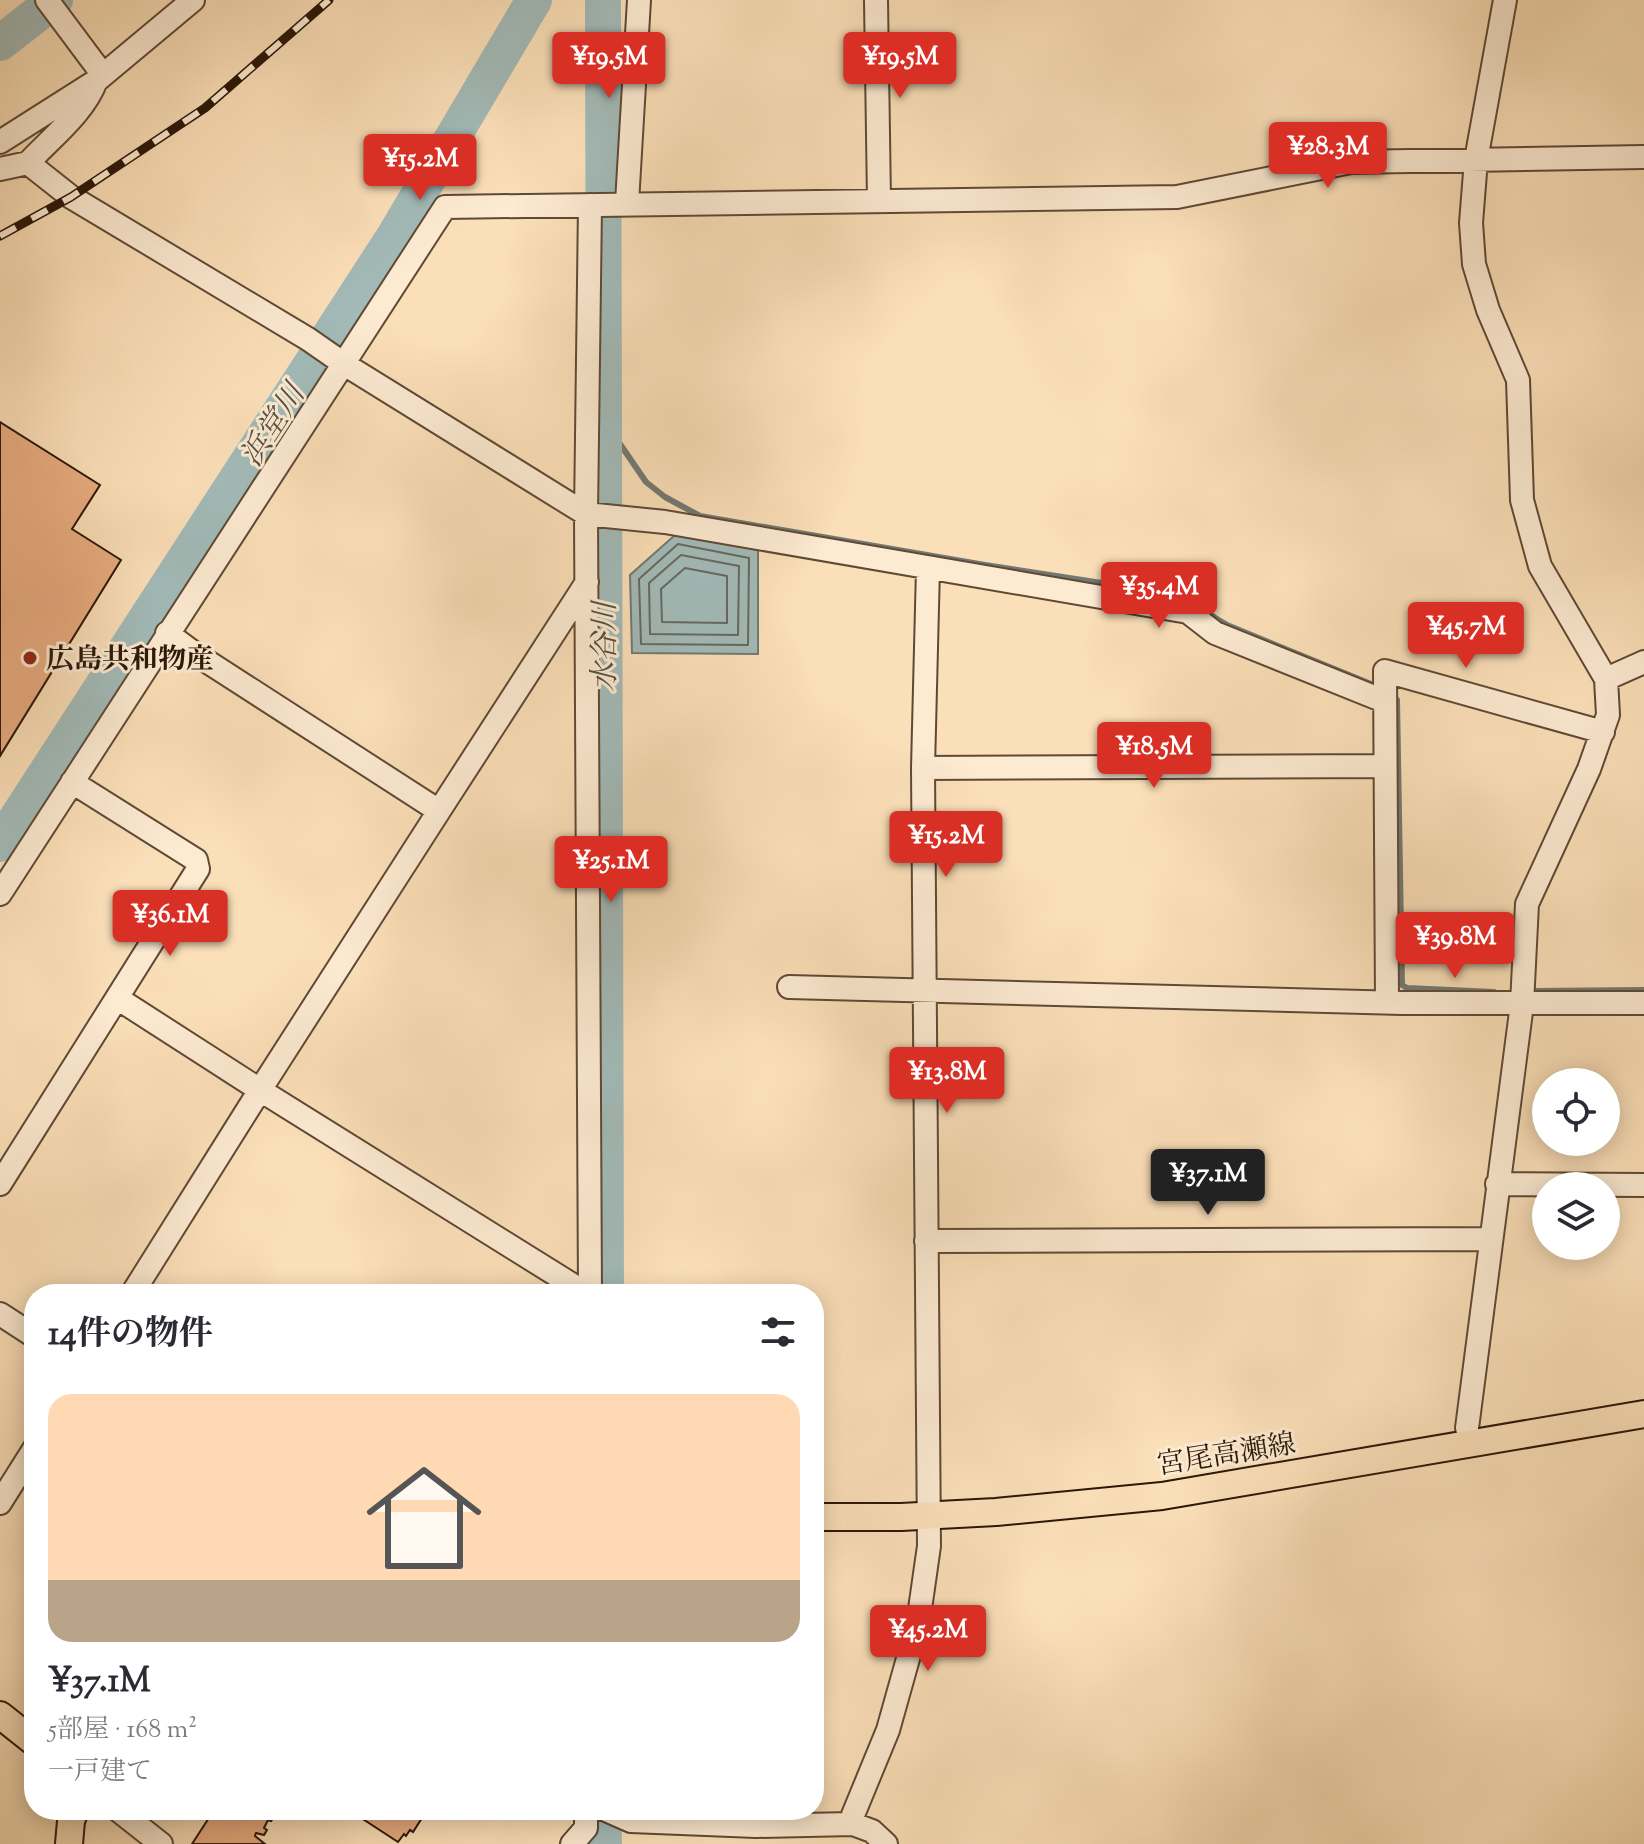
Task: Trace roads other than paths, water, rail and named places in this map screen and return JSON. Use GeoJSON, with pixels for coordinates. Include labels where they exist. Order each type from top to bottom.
{"type":"FeatureCollection","features":[{"type":"Feature","properties":{"kind":"main road","name":"宮尾高瀬線"},"geometry":{"type":"LineString","coordinates":[[824,1517],[929,1516],[1162,1496],[1644,1414]]}},
{"type":"Feature","properties":{"kind":"main road"},"geometry":{"type":"LineString","coordinates":[[0,1715],[24,1734]]}},
{"type":"Feature","properties":{"kind":"main road"},"geometry":{"type":"LineString","coordinates":[[69,1844],[71,1820]]}},
{"type":"Feature","properties":{"kind":"street"},"geometry":{"type":"LineString","coordinates":[[47,0],[99,74]]}},
{"type":"Feature","properties":{"kind":"street"},"geometry":{"type":"LineString","coordinates":[[0,142],[99,74],[193,0]]}},
{"type":"Feature","properties":{"kind":"street"},"geometry":{"type":"LineString","coordinates":[[622,203],[639,0]]}},
{"type":"Feature","properties":{"kind":"street"},"geometry":{"type":"LineString","coordinates":[[876,0],[879,201]]}},
{"type":"Feature","properties":{"kind":"street"},"geometry":{"type":"LineString","coordinates":[[1467,1428],[1522,1004],[1527,904],[1589,769],[1608,715],[1606,679],[1540,566],[1522,500],[1518,380],[1488,310],[1474,264],[1471,223],[1476,160],[1505,0]]}},
{"type":"Feature","properties":{"kind":"street"},"geometry":{"type":"LineString","coordinates":[[0,169],[28,163],[85,102],[99,74]]}},
{"type":"Feature","properties":{"kind":"street"},"geometry":{"type":"LineString","coordinates":[[0,894],[340,360],[445,207],[1177,197],[1351,162],[1644,157]]}},
{"type":"Feature","properties":{"kind":"street"},"geometry":{"type":"LineString","coordinates":[[28,163],[71,197],[599,516],[665,522],[1188,612],[1215,633],[1384,701]]}},
{"type":"Feature","properties":{"kind":"street"},"geometry":{"type":"LineString","coordinates":[[588,1284],[587,582],[599,516],[592,204]]}},
{"type":"Feature","properties":{"kind":"street"},"geometry":{"type":"LineString","coordinates":[[853,1824],[853,1815],[888,1730],[918,1623],[929,1546],[923,990],[923,768],[928,568]]}},
{"type":"Feature","properties":{"kind":"street"},"geometry":{"type":"LineString","coordinates":[[138,1284],[587,582]]}},
{"type":"Feature","properties":{"kind":"street"},"geometry":{"type":"LineString","coordinates":[[167,633],[439,811]]}},
{"type":"Feature","properties":{"kind":"street"},"geometry":{"type":"LineString","coordinates":[[1606,679],[1644,662]]}},
{"type":"Feature","properties":{"kind":"street"},"geometry":{"type":"LineString","coordinates":[[1387,1002],[1385,671],[1603,732]]}},
{"type":"Feature","properties":{"kind":"street"},"geometry":{"type":"LineString","coordinates":[[923,768],[1385,766]]}},
{"type":"Feature","properties":{"kind":"street"},"geometry":{"type":"LineString","coordinates":[[0,1184],[198,869],[196,860],[72,782]]}},
{"type":"Feature","properties":{"kind":"street"},"geometry":{"type":"LineString","coordinates":[[789,987],[1387,1002],[1644,1003]]}},
{"type":"Feature","properties":{"kind":"street"},"geometry":{"type":"LineString","coordinates":[[117,998],[572,1284]]}},
{"type":"Feature","properties":{"kind":"street"},"geometry":{"type":"LineString","coordinates":[[1497,1184],[1644,1185]]}},
{"type":"Feature","properties":{"kind":"street"},"geometry":{"type":"LineString","coordinates":[[926,1241],[1491,1239]]}},
{"type":"Feature","properties":{"kind":"street"},"geometry":{"type":"LineString","coordinates":[[0,1314],[24,1330]]}},
{"type":"Feature","properties":{"kind":"street"},"geometry":{"type":"LineString","coordinates":[[0,1503],[24,1465]]}},
{"type":"Feature","properties":{"kind":"street"},"geometry":{"type":"LineString","coordinates":[[131,1820],[161,1844]]}},
{"type":"Feature","properties":{"kind":"street"},"geometry":{"type":"LineString","coordinates":[[572,1844],[586,1828],[586,1820]]}},
{"type":"Feature","properties":{"kind":"street"},"geometry":{"type":"LineString","coordinates":[[629,1820],[756,1826],[853,1824],[872,1831],[886,1844]]}},
{"type":"Feature","properties":{"kind":"water"},"geometry":{"type":"Polygon","coordinates":[[[675,535],[758,550],[758,654],[632,653],[630,575],[675,535]]]}},
{"type":"Feature","properties":{"kind":"waterway"},"geometry":{"type":"LineString","coordinates":[[0,43],[55,0]]}},
{"type":"Feature","properties":{"kind":"waterway","name":"浜堂川"},"geometry":{"type":"LineString","coordinates":[[0,844],[395,235],[534,0]]}},
{"type":"Feature","properties":{"kind":"waterway","name":"水谷川"},"geometry":{"type":"LineString","coordinates":[[603,0],[606,1284]]}},
{"type":"Feature","properties":{"kind":"waterway"},"geometry":{"type":"LineString","coordinates":[[605,422],[646,482],[665,497],[700,516],[1186,596],[1200,601],[1207,612],[1227,625],[1371,684]]}},
{"type":"Feature","properties":{"kind":"waterway"},"geometry":{"type":"LineString","coordinates":[[1397,700],[1402,985],[1407,988],[1494,992]]}},
{"type":"Feature","properties":{"kind":"waterway"},"geometry":{"type":"LineString","coordinates":[[1533,991],[1644,990]]}},
{"type":"Feature","properties":{"kind":"waterway","name":"水谷川"},"geometry":{"type":"LineString","coordinates":[[603,1820],[604,1844]]}},
{"type":"Feature","properties":{"kind":"railway"},"geometry":{"type":"LineString","coordinates":[[0,236],[71,197],[205,108],[329,0]]}},
{"type":"Feature","properties":{"kind":"place","name":"広島共和物産"},"geometry":{"type":"Point","coordinates":[30,658]}}]}
